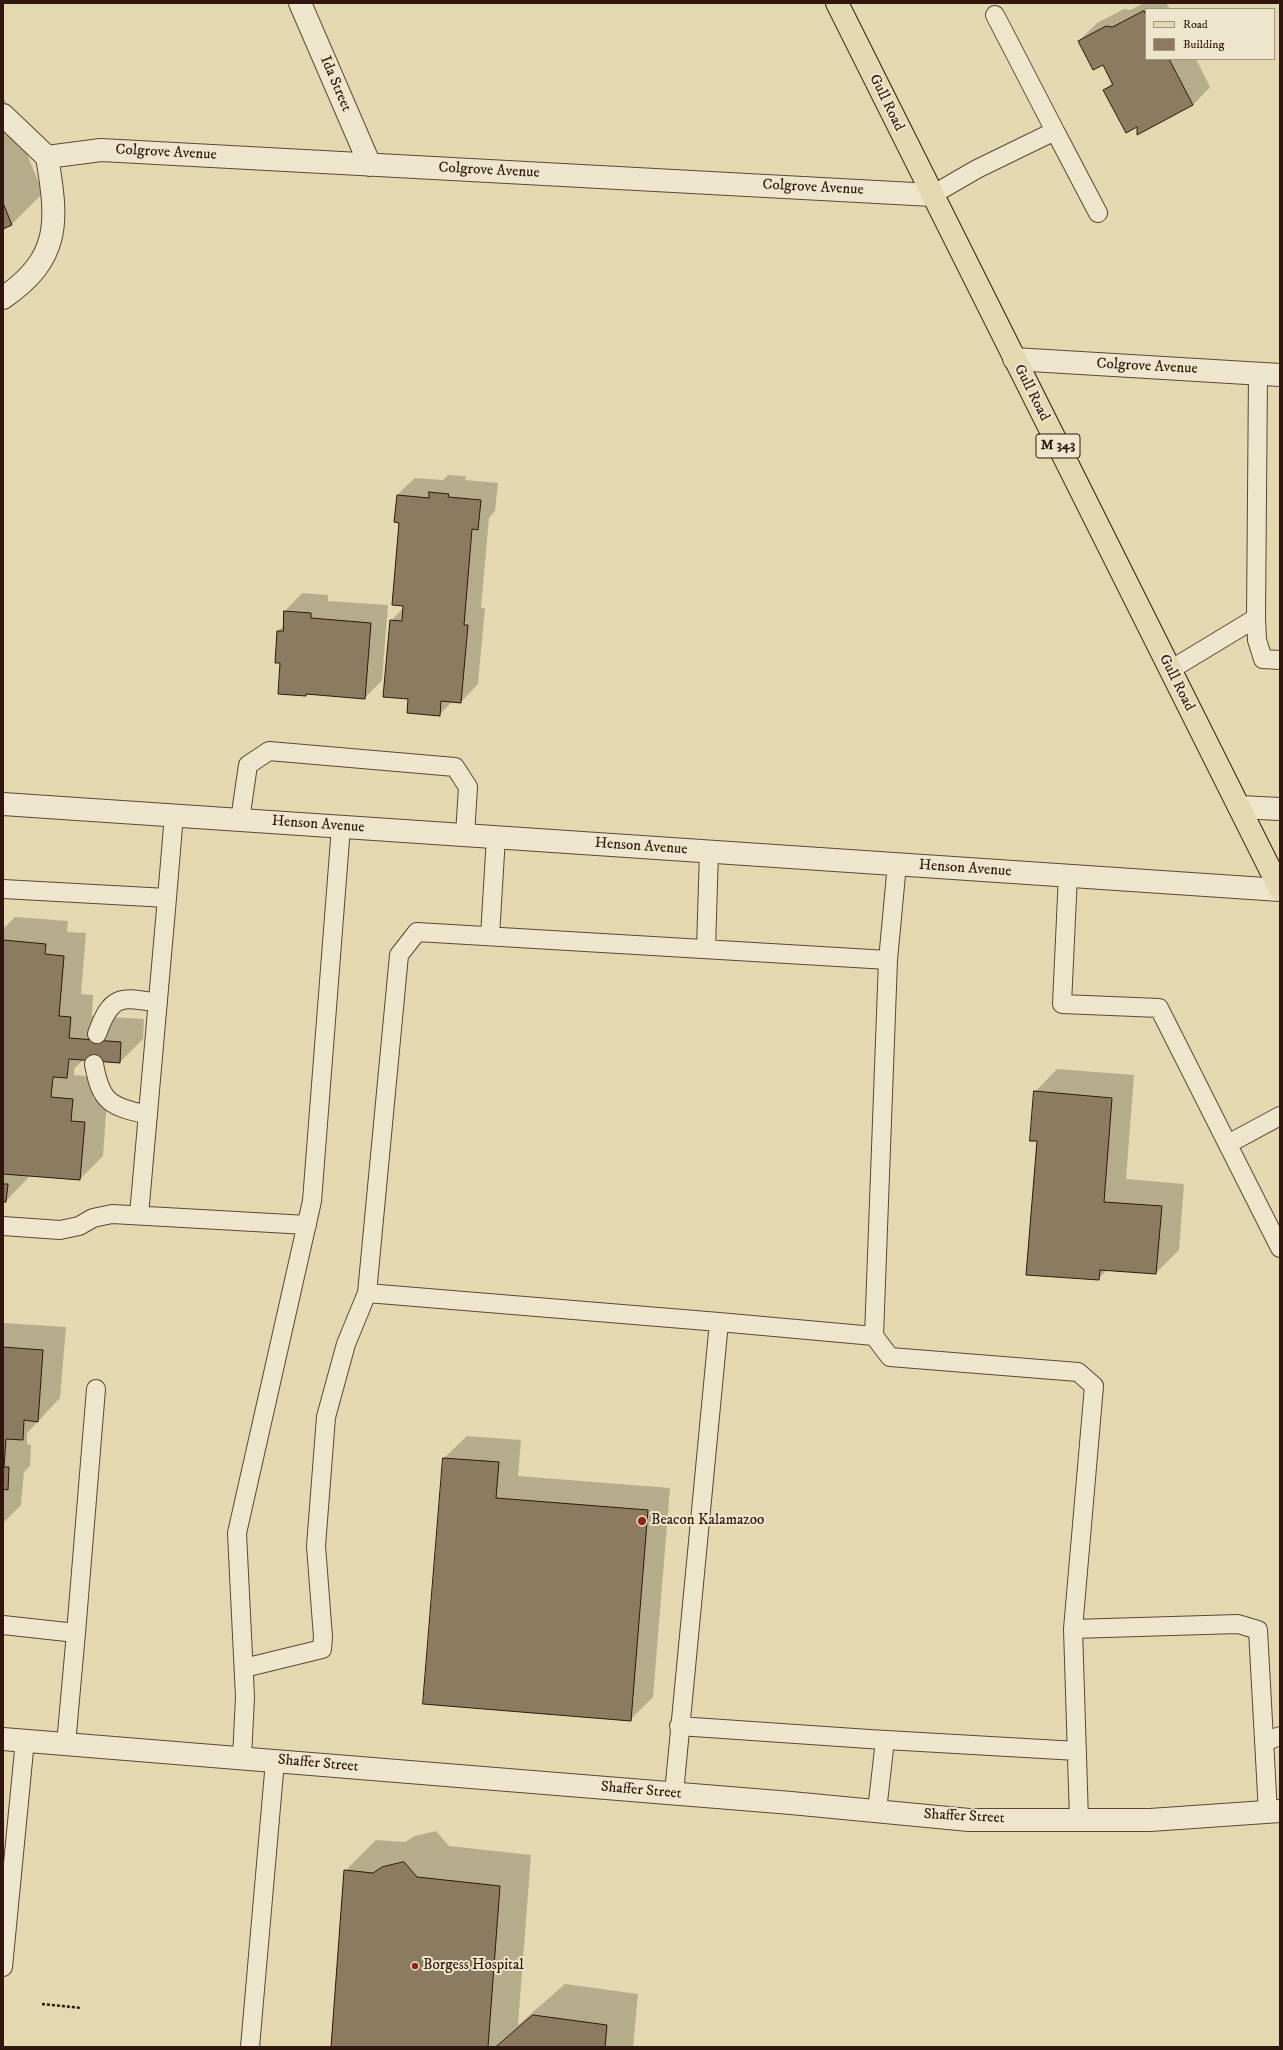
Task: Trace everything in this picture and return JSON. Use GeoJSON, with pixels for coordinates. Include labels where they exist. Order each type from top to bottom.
{"type":"FeatureCollection","features":[{"type":"Feature","properties":{"kind":"main road","name":"Gull Road"},"geometry":{"type":"LineString","coordinates":[[836,3],[1280,890]]}},
{"type":"Feature","properties":{"kind":"street","name":"Ida Street"},"geometry":{"type":"LineString","coordinates":[[300,3],[370,165]]}},
{"type":"Feature","properties":{"kind":"street"},"geometry":{"type":"LineString","coordinates":[[3,115],[47,157],[54,197],[49,243],[45,255],[35,271],[18,287],[3,298]]}},
{"type":"Feature","properties":{"kind":"street","name":"Colgrove Avenue"},"geometry":{"type":"LineString","coordinates":[[47,157],[101,150],[932,195]]}},
{"type":"Feature","properties":{"kind":"street","name":"Colgrove Avenue"},"geometry":{"type":"LineString","coordinates":[[1014,359],[1280,375]]}},
{"type":"Feature","properties":{"kind":"street","name":"Henson Avenue"},"geometry":{"type":"LineString","coordinates":[[3,804],[1280,890]]}},
{"type":"Feature","properties":{"kind":"street"},"geometry":{"type":"LineString","coordinates":[[1238,807],[1280,809]]}},
{"type":"Feature","properties":{"kind":"street","name":"Shaffer Street"},"geometry":{"type":"LineString","coordinates":[[3,1739],[674,1793],[969,1820],[1150,1820],[1274,1812]]}},
{"type":"Feature","properties":{"kind":"lane"},"geometry":{"type":"LineString","coordinates":[[996,16],[1098,213]]}},
{"type":"Feature","properties":{"kind":"lane"},"geometry":{"type":"LineString","coordinates":[[932,195],[977,169],[1055,130]]}},
{"type":"Feature","properties":{"kind":"lane"},"geometry":{"type":"LineString","coordinates":[[1258,374],[1257,640],[1263,659],[1280,660]]}},
{"type":"Feature","properties":{"kind":"lane"},"geometry":{"type":"LineString","coordinates":[[1170,670],[1256,618]]}},
{"type":"Feature","properties":{"kind":"lane"},"geometry":{"type":"LineString","coordinates":[[240,820],[248,765],[269,751],[455,766],[468,787],[465,835]]}},
{"type":"Feature","properties":{"kind":"lane"},"geometry":{"type":"LineString","coordinates":[[139,1216],[174,816]]}},
{"type":"Feature","properties":{"kind":"lane"},"geometry":{"type":"LineString","coordinates":[[242,1758],[245,1697],[237,1533],[312,1201],[341,827]]}},
{"type":"Feature","properties":{"kind":"lane"},"geometry":{"type":"LineString","coordinates":[[490,936],[496,837]]}},
{"type":"Feature","properties":{"kind":"lane"},"geometry":{"type":"LineString","coordinates":[[706,949],[709,852]]}},
{"type":"Feature","properties":{"kind":"lane"},"geometry":{"type":"LineString","coordinates":[[897,864],[888,960],[874,1336],[890,1357],[1078,1372],[1094,1386],[1073,1629],[1079,1820]]}},
{"type":"Feature","properties":{"kind":"lane"},"geometry":{"type":"LineString","coordinates":[[1068,876],[1062,1004],[1159,1008],[1280,1248]]}},
{"type":"Feature","properties":{"kind":"lane"},"geometry":{"type":"LineString","coordinates":[[3,889],[167,898]]}},
{"type":"Feature","properties":{"kind":"lane"},"geometry":{"type":"LineString","coordinates":[[244,1668],[322,1649],[323,1637],[316,1546],[326,1416],[346,1344],[367,1293],[399,955],[417,932],[888,960]]}},
{"type":"Feature","properties":{"kind":"lane"},"geometry":{"type":"LineString","coordinates":[[97,1034],[109,1008],[119,1000],[135,998],[158,1003]]}},
{"type":"Feature","properties":{"kind":"lane"},"geometry":{"type":"LineString","coordinates":[[94,1064],[98,1085],[106,1099],[119,1108],[148,1115]]}},
{"type":"Feature","properties":{"kind":"lane"},"geometry":{"type":"LineString","coordinates":[[1228,1144],[1280,1116]]}},
{"type":"Feature","properties":{"kind":"lane"},"geometry":{"type":"LineString","coordinates":[[3,1226],[60,1230],[79,1226],[93,1218],[112,1214],[307,1225]]}},
{"type":"Feature","properties":{"kind":"lane"},"geometry":{"type":"LineString","coordinates":[[367,1293],[874,1336]]}},
{"type":"Feature","properties":{"kind":"lane"},"geometry":{"type":"LineString","coordinates":[[674,1793],[679,1726],[719,1322]]}},
{"type":"Feature","properties":{"kind":"lane"},"geometry":{"type":"LineString","coordinates":[[66,1744],[96,1389]]}},
{"type":"Feature","properties":{"kind":"lane"},"geometry":{"type":"LineString","coordinates":[[1073,1629],[1238,1624],[1258,1630],[1272,1739],[1274,1812]]}},
{"type":"Feature","properties":{"kind":"lane"},"geometry":{"type":"LineString","coordinates":[[3,1625],[76,1632]]}},
{"type":"Feature","properties":{"kind":"lane"},"geometry":{"type":"LineString","coordinates":[[679,1726],[1077,1751]]}},
{"type":"Feature","properties":{"kind":"lane"},"geometry":{"type":"LineString","coordinates":[[3,1967],[25,1740]]}},
{"type":"Feature","properties":{"kind":"lane"},"geometry":{"type":"LineString","coordinates":[[877,1811],[885,1740]]}},
{"type":"Feature","properties":{"kind":"lane"},"geometry":{"type":"LineString","coordinates":[[250,2047],[275,1761]]}},
{"type":"Feature","properties":{"kind":"path"},"geometry":{"type":"LineString","coordinates":[[42,2004],[81,2008]]}},
{"type":"Feature","properties":{"kind":"building"},"geometry":{"type":"Polygon","coordinates":[[[1144,11],[1145,60],[1170,60],[1193,105],[1137,135],[1137,127],[1126,133],[1103,90],[1113,85],[1103,65],[1093,70],[1078,41],[1106,26],[1112,27],[1144,11]]]}},
{"type":"Feature","properties":{"kind":"building"},"geometry":{"type":"Polygon","coordinates":[[[3,203],[12,225],[3,229],[3,203]]]}},
{"type":"Feature","properties":{"kind":"building"},"geometry":{"type":"Polygon","coordinates":[[[429,492],[449,494],[448,497],[481,500],[478,530],[472,529],[464,625],[468,625],[461,703],[441,701],[440,716],[407,713],[408,699],[383,697],[390,620],[402,621],[403,606],[392,605],[399,523],[394,522],[397,495],[429,498],[429,492]]]}},
{"type":"Feature","properties":{"kind":"building"},"geometry":{"type":"Polygon","coordinates":[[[284,611],[311,613],[311,618],[371,623],[365,699],[306,694],[306,696],[278,694],[280,663],[275,663],[277,631],[283,631],[284,611]]]}},
{"type":"Feature","properties":{"kind":"building"},"geometry":{"type":"Polygon","coordinates":[[[3,940],[46,944],[45,954],[64,956],[59,1016],[71,1017],[69,1038],[121,1042],[120,1063],[69,1059],[67,1078],[53,1077],[51,1097],[73,1099],[71,1121],[85,1122],[80,1180],[3,1174],[3,940]]]}},
{"type":"Feature","properties":{"kind":"building"},"geometry":{"type":"Polygon","coordinates":[[[1034,1091],[1112,1098],[1104,1202],[1162,1206],[1156,1274],[1100,1270],[1099,1280],[1026,1275],[1037,1141],[1030,1141],[1034,1091]]]}},
{"type":"Feature","properties":{"kind":"building"},"geometry":{"type":"Polygon","coordinates":[[[3,1184],[8,1184],[6,1202],[3,1202],[3,1184]]]}},
{"type":"Feature","properties":{"kind":"building"},"geometry":{"type":"Polygon","coordinates":[[[3,1347],[43,1350],[38,1422],[24,1420],[23,1440],[6,1439],[4,1467],[9,1467],[8,1490],[3,1489],[3,1347]]]}},
{"type":"Feature","properties":{"kind":"building"},"geometry":{"type":"Polygon","coordinates":[[[443,1458],[499,1462],[496,1498],[648,1510],[631,1721],[423,1704],[443,1458]]]}},
{"type":"Feature","properties":{"kind":"building","name":"Borgess Hospital"},"geometry":{"type":"Polygon","coordinates":[[[404,1862],[417,1877],[500,1886],[488,2047],[331,2047],[344,1870],[373,1873],[382,1867],[404,1862]]]}},
{"type":"Feature","properties":{"kind":"building","name":"Borgess Hospital"},"geometry":{"type":"Polygon","coordinates":[[[533,2015],[607,2025],[605,2047],[496,2047],[533,2015]]]}},
{"type":"Feature","properties":{"kind":"place","name":"Beacon Kalamazoo"},"geometry":{"type":"Point","coordinates":[642,1521]}},
{"type":"Feature","properties":{"kind":"place","name":"Borgess Hospital"},"geometry":{"type":"Point","coordinates":[415,1966]}}]}
